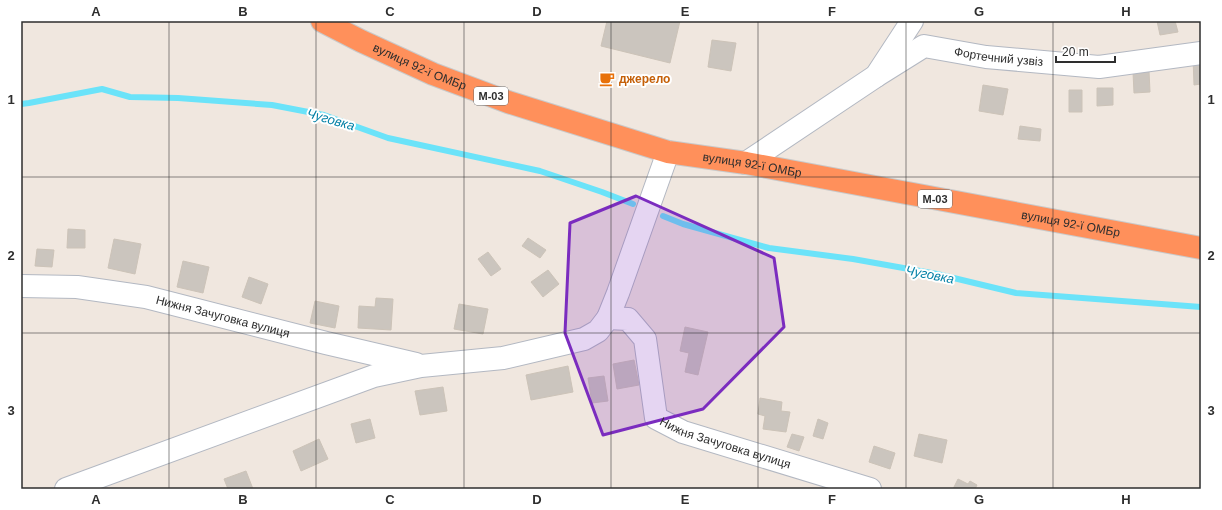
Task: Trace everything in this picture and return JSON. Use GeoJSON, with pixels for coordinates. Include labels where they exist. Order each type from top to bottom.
{"type":"FeatureCollection","features":[{"type":"Feature","properties":{"kind":"highway","name":"вулиця 92-ї ОМБр"},"geometry":{"type":"LineString","coordinates":[[322,21],[361,41],[433,74],[508,102],[668,152],[746,163],[1201,248]]}},
{"type":"Feature","properties":{"kind":"street","name":"Фортечний узвіз"},"geometry":{"type":"LineString","coordinates":[[876,76],[912,21]]}},
{"type":"Feature","properties":{"kind":"street","name":"Фортечний узвіз"},"geometry":{"type":"LineString","coordinates":[[746,163],[876,76],[924,46],[986,57],[1099,67],[1201,53]]}},
{"type":"Feature","properties":{"kind":"street","name":"Нижня Зачуговка вулиця"},"geometry":{"type":"LineString","coordinates":[[66,489],[374,376],[421,366],[503,358],[584,339],[598,331],[608,318],[668,152]]}},
{"type":"Feature","properties":{"kind":"street","name":"Нижня Зачуговка вулиця"},"geometry":{"type":"LineString","coordinates":[[21,286],[76,287],[146,297],[421,366]]}},
{"type":"Feature","properties":{"kind":"street","name":"Нижня Зачуговка вулиця"},"geometry":{"type":"LineString","coordinates":[[608,318],[628,319],[645,339],[656,418],[683,432],[870,489]]}},
{"type":"Feature","properties":{"kind":"highlighted area"},"geometry":{"type":"Polygon","coordinates":[[[636,196],[774,258],[784,327],[703,409],[603,435],[565,333],[570,223],[636,196]]]}},
{"type":"Feature","properties":{"kind":"building"},"geometry":{"type":"Polygon","coordinates":[[[607,21],[680,21],[670,63],[601,46],[607,21]]]}},
{"type":"Feature","properties":{"kind":"building"},"geometry":{"type":"Polygon","coordinates":[[[1157,21],[1175,21],[1178,32],[1160,35],[1157,21]]]}},
{"type":"Feature","properties":{"kind":"building"},"geometry":{"type":"Polygon","coordinates":[[[712,40],[736,43],[731,71],[708,67],[712,40]]]}},
{"type":"Feature","properties":{"kind":"building"},"geometry":{"type":"Polygon","coordinates":[[[1193,57],[1201,57],[1201,84],[1194,85],[1193,57]]]}},
{"type":"Feature","properties":{"kind":"building"},"geometry":{"type":"Polygon","coordinates":[[[1149,71],[1150,92],[1134,93],[1133,72],[1149,71]]]}},
{"type":"Feature","properties":{"kind":"building"},"geometry":{"type":"Polygon","coordinates":[[[983,85],[1008,89],[1003,115],[979,111],[983,85]]]}},
{"type":"Feature","properties":{"kind":"building"},"geometry":{"type":"Polygon","coordinates":[[[1097,88],[1113,88],[1113,105],[1097,106],[1097,88]]]}},
{"type":"Feature","properties":{"kind":"building"},"geometry":{"type":"Polygon","coordinates":[[[1069,90],[1082,90],[1082,112],[1069,112],[1069,90]]]}},
{"type":"Feature","properties":{"kind":"building"},"geometry":{"type":"Polygon","coordinates":[[[1020,126],[1041,129],[1040,141],[1018,139],[1020,126]]]}},
{"type":"Feature","properties":{"kind":"building"},"geometry":{"type":"Polygon","coordinates":[[[68,229],[85,230],[85,248],[67,248],[68,229]]]}},
{"type":"Feature","properties":{"kind":"building"},"geometry":{"type":"Polygon","coordinates":[[[528,238],[546,250],[540,258],[522,246],[528,238]]]}},
{"type":"Feature","properties":{"kind":"building"},"geometry":{"type":"Polygon","coordinates":[[[114,239],[141,244],[135,274],[108,268],[114,239]]]}},
{"type":"Feature","properties":{"kind":"building"},"geometry":{"type":"Polygon","coordinates":[[[37,249],[54,250],[52,267],[35,266],[37,249]]]}},
{"type":"Feature","properties":{"kind":"building"},"geometry":{"type":"Polygon","coordinates":[[[488,252],[501,269],[491,276],[478,259],[488,252]]]}},
{"type":"Feature","properties":{"kind":"building"},"geometry":{"type":"Polygon","coordinates":[[[183,261],[209,267],[203,293],[177,287],[183,261]]]}},
{"type":"Feature","properties":{"kind":"building"},"geometry":{"type":"Polygon","coordinates":[[[548,270],[559,284],[543,297],[531,282],[548,270]]]}},
{"type":"Feature","properties":{"kind":"building"},"geometry":{"type":"Polygon","coordinates":[[[249,277],[268,284],[261,304],[242,297],[249,277]]]}},
{"type":"Feature","properties":{"kind":"building"},"geometry":{"type":"Polygon","coordinates":[[[376,298],[393,299],[391,330],[358,328],[359,306],[375,307],[376,298]]]}},
{"type":"Feature","properties":{"kind":"building"},"geometry":{"type":"Polygon","coordinates":[[[315,301],[339,306],[335,328],[310,323],[315,301]]]}},
{"type":"Feature","properties":{"kind":"building"},"geometry":{"type":"Polygon","coordinates":[[[459,304],[488,309],[483,334],[454,329],[459,304]]]}},
{"type":"Feature","properties":{"kind":"building"},"geometry":{"type":"Polygon","coordinates":[[[685,327],[708,332],[698,375],[685,372],[689,353],[680,351],[685,327]]]}},
{"type":"Feature","properties":{"kind":"building"},"geometry":{"type":"Polygon","coordinates":[[[634,360],[639,385],[617,389],[613,364],[634,360]]]}},
{"type":"Feature","properties":{"kind":"building"},"geometry":{"type":"Polygon","coordinates":[[[568,366],[573,392],[531,400],[526,375],[568,366]]]}},
{"type":"Feature","properties":{"kind":"building"},"geometry":{"type":"Polygon","coordinates":[[[604,376],[608,401],[592,403],[588,378],[604,376]]]}},
{"type":"Feature","properties":{"kind":"building"},"geometry":{"type":"Polygon","coordinates":[[[443,387],[447,411],[420,415],[415,391],[443,387]]]}},
{"type":"Feature","properties":{"kind":"building"},"geometry":{"type":"Polygon","coordinates":[[[760,398],[782,402],[781,411],[790,412],[786,432],[763,429],[765,416],[758,414],[760,398]]]}},
{"type":"Feature","properties":{"kind":"building"},"geometry":{"type":"Polygon","coordinates":[[[370,419],[375,438],[356,443],[351,424],[370,419]]]}},
{"type":"Feature","properties":{"kind":"building"},"geometry":{"type":"Polygon","coordinates":[[[818,419],[828,423],[823,439],[813,436],[818,419]]]}},
{"type":"Feature","properties":{"kind":"building"},"geometry":{"type":"Polygon","coordinates":[[[792,434],[804,437],[799,451],[787,447],[792,434]]]}},
{"type":"Feature","properties":{"kind":"building"},"geometry":{"type":"Polygon","coordinates":[[[919,434],[947,440],[942,463],[914,456],[919,434]]]}},
{"type":"Feature","properties":{"kind":"building"},"geometry":{"type":"Polygon","coordinates":[[[319,439],[328,459],[301,471],[293,451],[319,439]]]}},
{"type":"Feature","properties":{"kind":"building"},"geometry":{"type":"Polygon","coordinates":[[[874,446],[895,453],[890,469],[869,462],[874,446]]]}},
{"type":"Feature","properties":{"kind":"building"},"geometry":{"type":"Polygon","coordinates":[[[246,471],[253,489],[228,489],[224,479],[246,471]]]}},
{"type":"Feature","properties":{"kind":"building"},"geometry":{"type":"Polygon","coordinates":[[[958,479],[968,484],[970,481],[977,485],[975,489],[953,489],[958,479]]]}},
{"type":"Feature","properties":{"kind":"waterway","name":"Чуговка"},"geometry":{"type":"LineString","coordinates":[[21,104],[102,89],[130,97],[178,98],[272,105],[324,115],[388,138],[540,171],[633,204]]}},
{"type":"Feature","properties":{"kind":"waterway","name":"Чуговка"},"geometry":{"type":"LineString","coordinates":[[663,216],[683,224],[769,248],[853,259],[937,274],[1016,293],[1201,307]]}},
{"type":"Feature","properties":{"kind":"place","name":"джерело"},"geometry":{"type":"Point","coordinates":[607,79]}}]}
